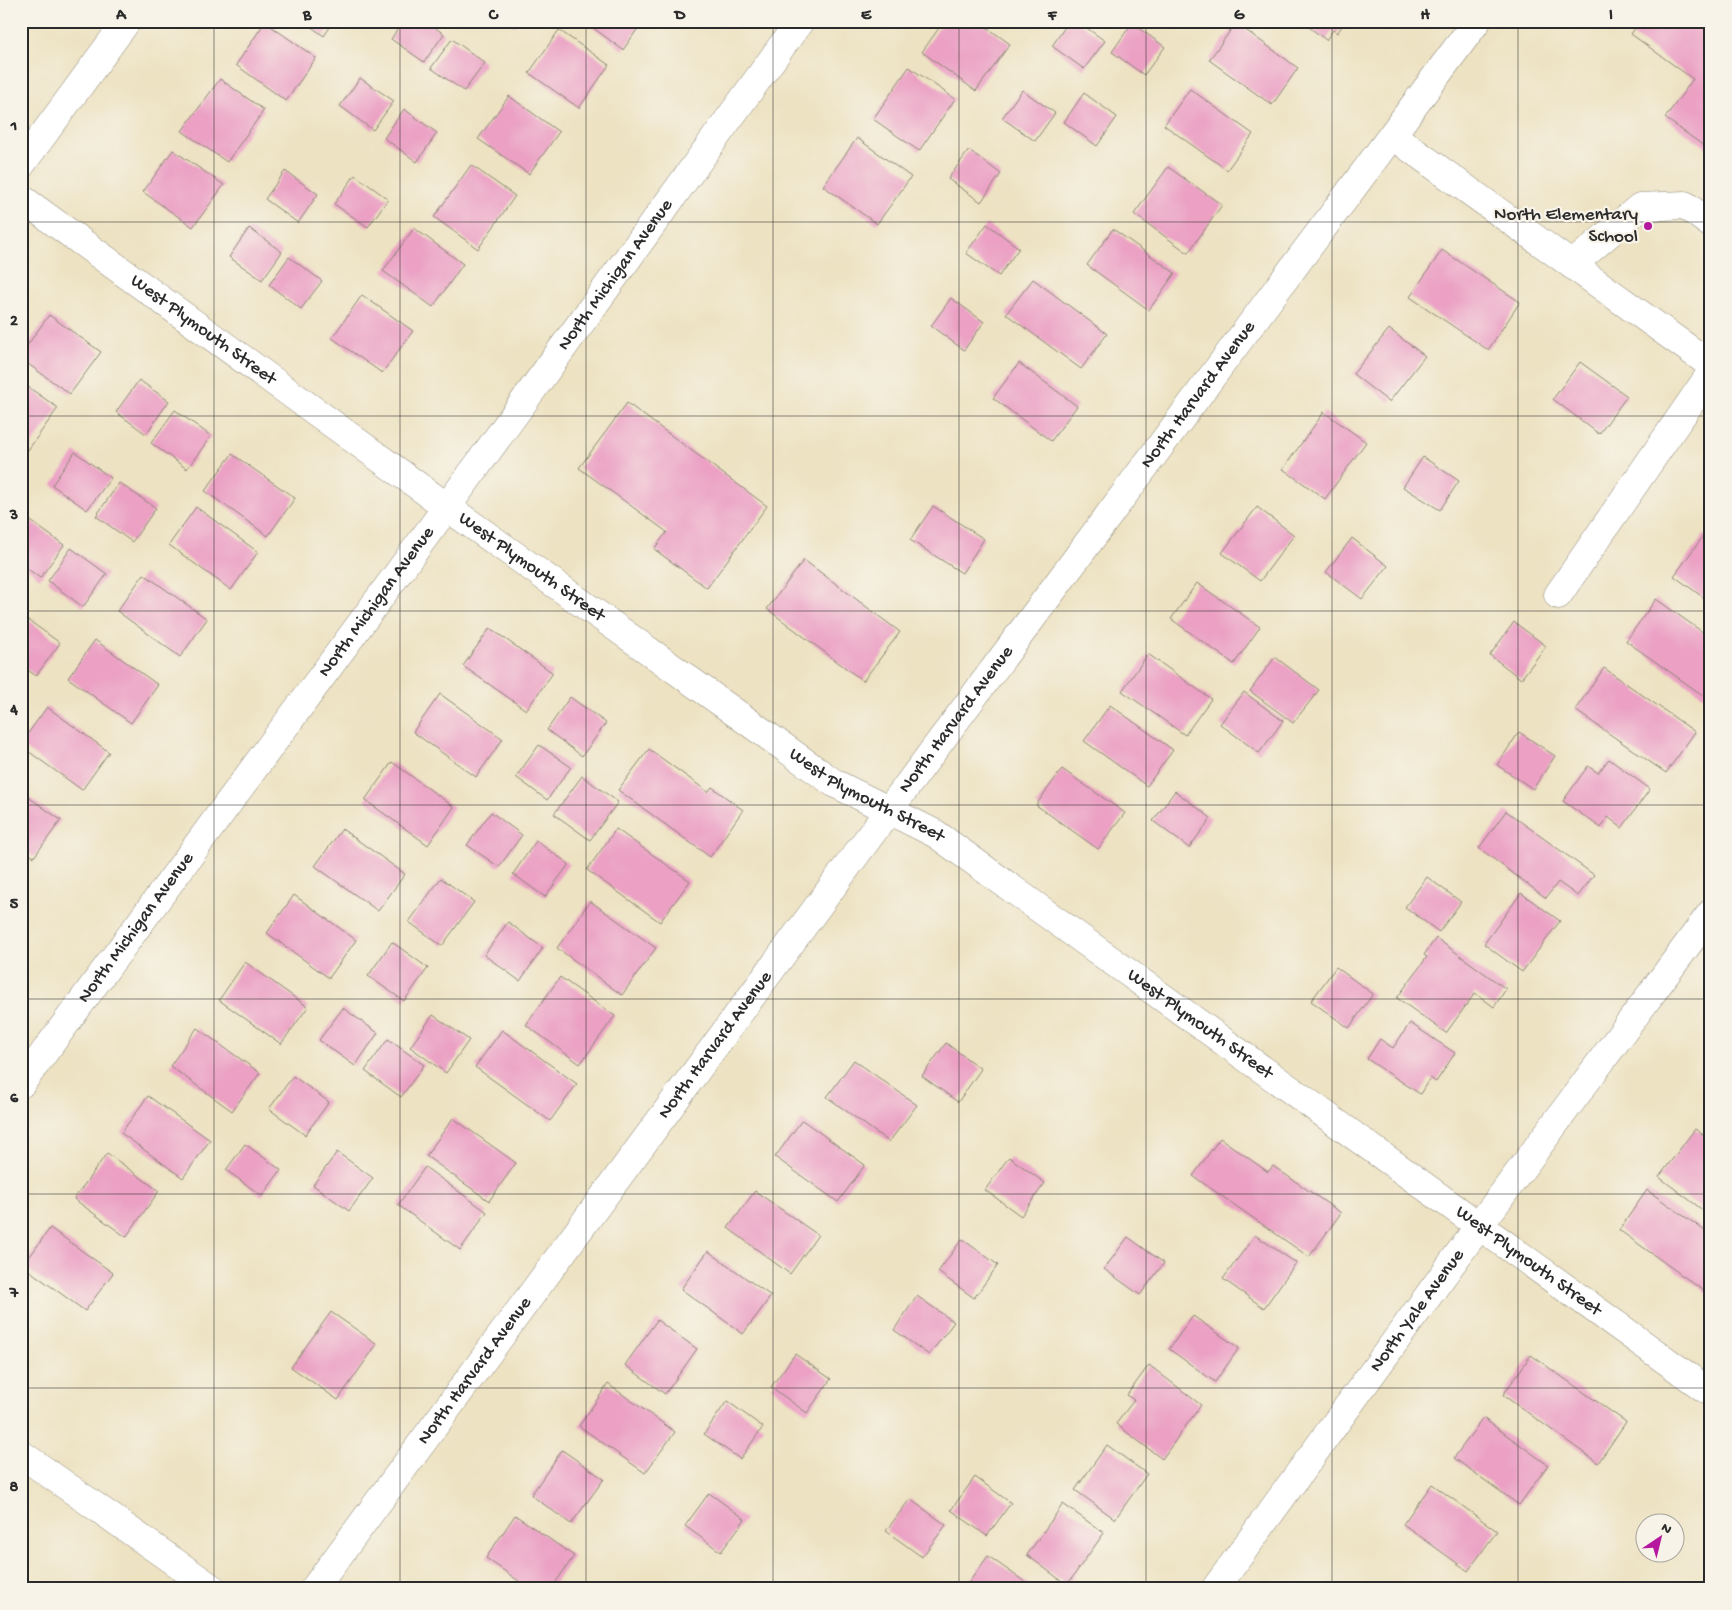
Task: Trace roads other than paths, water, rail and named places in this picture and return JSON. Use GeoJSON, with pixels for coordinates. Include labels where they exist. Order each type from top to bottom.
{"type":"FeatureCollection","features":[{"type":"Feature","properties":{"kind":"street"},"geometry":{"type":"LineString","coordinates":[[21,165],[127,21]]}},
{"type":"Feature","properties":{"kind":"street","name":"North Michigan Avenue"},"geometry":{"type":"LineString","coordinates":[[21,1084],[447,507],[800,21]]}},
{"type":"Feature","properties":{"kind":"street","name":"North Harvard Avenue"},"geometry":{"type":"LineString","coordinates":[[314,1589],[889,810],[1478,21]]}},
{"type":"Feature","properties":{"kind":"street"},"geometry":{"type":"LineString","coordinates":[[1393,136],[1711,365]]}},
{"type":"Feature","properties":{"kind":"street","name":"West Plymouth Street"},"geometry":{"type":"LineString","coordinates":[[21,198],[447,507],[834,783],[936,834],[1711,1393]]}},
{"type":"Feature","properties":{"kind":"street"},"geometry":{"type":"LineString","coordinates":[[1572,265],[1640,206],[1685,205],[1711,224]]}},
{"type":"Feature","properties":{"kind":"street"},"geometry":{"type":"LineString","coordinates":[[1558,595],[1711,373]]}},
{"type":"Feature","properties":{"kind":"street","name":"North Yale Avenue"},"geometry":{"type":"LineString","coordinates":[[1215,1589],[1479,1226],[1711,913]]}},
{"type":"Feature","properties":{"kind":"street"},"geometry":{"type":"LineString","coordinates":[[21,1454],[213,1589]]}},
{"type":"Feature","properties":{"kind":"place","name":"North Elementary School"},"geometry":{"type":"Point","coordinates":[1648,226]}}]}
